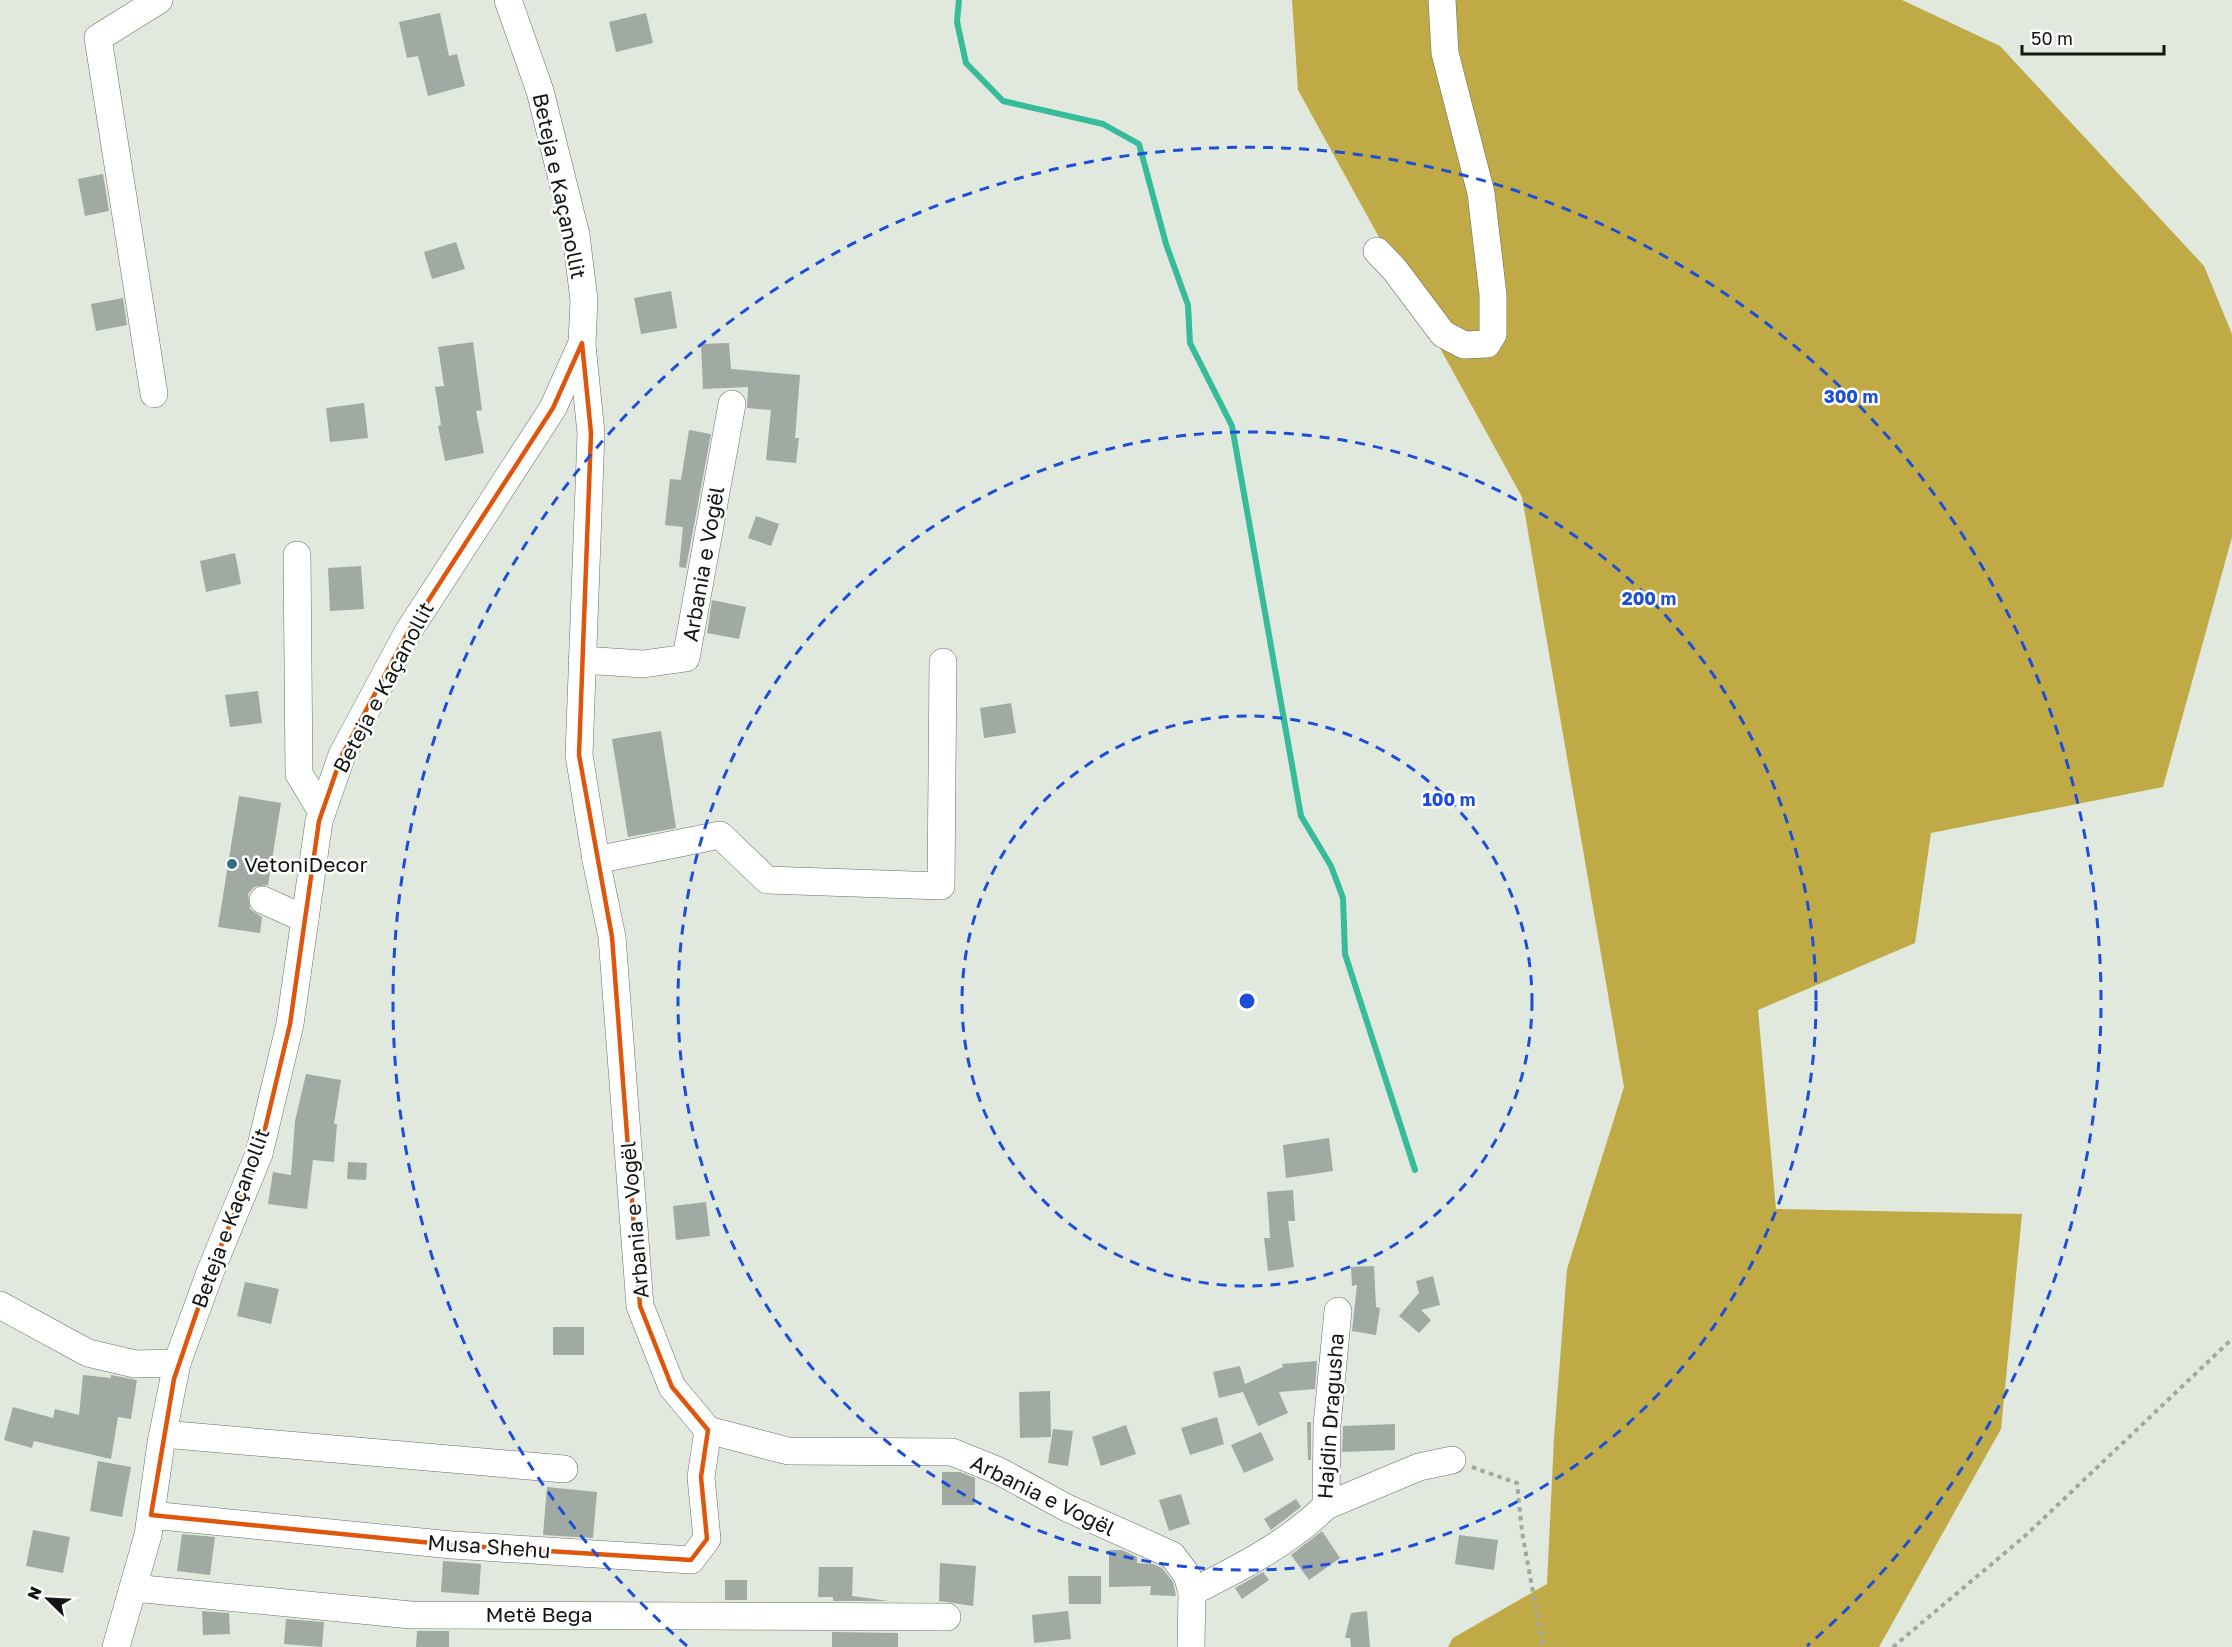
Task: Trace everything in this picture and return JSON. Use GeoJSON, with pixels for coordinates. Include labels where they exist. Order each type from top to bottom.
{"type":"FeatureCollection","features":[{"type":"Feature","properties":{"kind":"street"},"geometry":{"type":"LineString","coordinates":[[154,394],[98,38],[159,0]]}},
{"type":"Feature","properties":{"kind":"street","name":"Beteja e Kaçanollit"},"geometry":{"type":"LineString","coordinates":[[117,1647],[151,1515],[163,1434],[177,1363],[211,1270],[259,1154],[290,1024],[322,812],[342,755],[408,632],[553,408],[582,343],[584,300],[576,236],[540,91],[508,0]]}},
{"type":"Feature","properties":{"kind":"street"},"geometry":{"type":"LineString","coordinates":[[1377,251],[1443,334],[1464,345],[1487,344],[1493,334],[1493,295],[1481,193],[1445,53],[1442,0]]}},
{"type":"Feature","properties":{"kind":"street","name":"Arbania e Vogël"},"geometry":{"type":"LineString","coordinates":[[582,343],[591,433],[579,755],[596,860],[612,937],[640,1306],[672,1387],[708,1430],[788,1451],[952,1452],[999,1471],[1067,1508],[1172,1555],[1187,1575],[1192,1592],[1191,1647]]}},
{"type":"Feature","properties":{"kind":"street","name":"Arbania e Vogël"},"geometry":{"type":"LineString","coordinates":[[582,660],[644,664],[686,658],[732,404]]}},
{"type":"Feature","properties":{"kind":"street"},"geometry":{"type":"LineString","coordinates":[[297,555],[299,774],[322,812]]}},
{"type":"Feature","properties":{"kind":"street"},"geometry":{"type":"LineString","coordinates":[[596,860],[720,835],[767,880],[941,886],[943,662]]}},
{"type":"Feature","properties":{"kind":"street"},"geometry":{"type":"LineString","coordinates":[[263,900],[305,919]]}},
{"type":"Feature","properties":{"kind":"street"},"geometry":{"type":"LineString","coordinates":[[0,1305],[88,1353],[135,1364],[177,1363]]}},
{"type":"Feature","properties":{"kind":"street","name":"Hajdin Dragusha"},"geometry":{"type":"LineString","coordinates":[[1192,1592],[1221,1578],[1310,1523],[1326,1506],[1328,1425],[1338,1311]]}},
{"type":"Feature","properties":{"kind":"street","name":"Musa Shehu"},"geometry":{"type":"LineString","coordinates":[[151,1515],[452,1545],[691,1560],[707,1539],[700,1477],[708,1430]]}},
{"type":"Feature","properties":{"kind":"street"},"geometry":{"type":"LineString","coordinates":[[163,1434],[564,1469]]}},
{"type":"Feature","properties":{"kind":"street"},"geometry":{"type":"LineString","coordinates":[[1326,1506],[1419,1467],[1452,1460]]}},
{"type":"Feature","properties":{"kind":"street","name":"Metë Bega"},"geometry":{"type":"LineString","coordinates":[[134,1588],[411,1615],[947,1617]]}},
{"type":"Feature","properties":{"kind":"path"},"geometry":{"type":"LineString","coordinates":[[1893,1647],[2025,1536],[2232,1339]]}},
{"type":"Feature","properties":{"kind":"path"},"geometry":{"type":"LineString","coordinates":[[1452,1460],[1516,1483],[1522,1532],[1543,1647]]}},
{"type":"Feature","properties":{"kind":"highlighted area"},"geometry":{"type":"Polygon","coordinates":[[[582,343],[591,433],[579,755],[612,937],[640,1306],[672,1387],[708,1430],[701,1477],[707,1539],[691,1560],[452,1545],[151,1515],[174,1379],[211,1270],[259,1154],[290,1024],[319,821],[342,755],[408,632],[553,408],[582,343]]]}},
{"type":"Feature","properties":{"kind":"shaded area"},"geometry":{"type":"Polygon","coordinates":[[[1292,0],[1902,0],[2000,46],[2204,266],[2232,334],[2232,537],[2163,787],[1931,833],[1915,943],[1758,1010],[1776,1209],[2022,1214],[2001,1429],[1879,1647],[1448,1647],[1453,1638],[1547,1584],[1554,1438],[1567,1269],[1624,1087],[1522,497],[1298,90],[1292,0]]]}},
{"type":"Feature","properties":{"kind":"building"},"geometry":{"type":"Polygon","coordinates":[[[440,13],[449,56],[457,54],[465,86],[428,96],[418,56],[407,58],[399,22],[440,13]]]}},
{"type":"Feature","properties":{"kind":"building"},"geometry":{"type":"Polygon","coordinates":[[[646,13],[653,43],[616,52],[609,22],[646,13]]]}},
{"type":"Feature","properties":{"kind":"building"},"geometry":{"type":"Polygon","coordinates":[[[103,174],[109,211],[85,216],[78,179],[103,174]]]}},
{"type":"Feature","properties":{"kind":"building"},"geometry":{"type":"Polygon","coordinates":[[[456,242],[465,269],[432,279],[424,252],[456,242]]]}},
{"type":"Feature","properties":{"kind":"building"},"geometry":{"type":"Polygon","coordinates":[[[671,291],[677,328],[641,334],[634,298],[671,291]]]}},
{"type":"Feature","properties":{"kind":"building"},"geometry":{"type":"Polygon","coordinates":[[[123,298],[127,325],[96,331],[91,304],[123,298]]]}},
{"type":"Feature","properties":{"kind":"building"},"geometry":{"type":"Polygon","coordinates":[[[473,342],[482,410],[476,411],[484,453],[445,461],[438,426],[441,425],[435,387],[444,386],[438,347],[473,342]]]}},
{"type":"Feature","properties":{"kind":"building"},"geometry":{"type":"Polygon","coordinates":[[[729,343],[731,369],[800,375],[795,438],[799,438],[796,463],[766,460],[771,410],[747,408],[748,387],[703,389],[701,344],[729,343]]]}},
{"type":"Feature","properties":{"kind":"building"},"geometry":{"type":"Polygon","coordinates":[[[364,403],[368,438],[330,442],[326,408],[364,403]]]}},
{"type":"Feature","properties":{"kind":"building"},"geometry":{"type":"Polygon","coordinates":[[[689,430],[711,434],[686,568],[679,567],[683,527],[665,525],[670,479],[681,480],[689,430]]]}},
{"type":"Feature","properties":{"kind":"building"},"geometry":{"type":"Polygon","coordinates":[[[756,516],[779,524],[771,546],[748,538],[756,516]]]}},
{"type":"Feature","properties":{"kind":"building"},"geometry":{"type":"Polygon","coordinates":[[[235,553],[241,584],[206,592],[200,561],[235,553]]]}},
{"type":"Feature","properties":{"kind":"building"},"geometry":{"type":"Polygon","coordinates":[[[361,566],[364,609],[330,611],[328,568],[361,566]]]}},
{"type":"Feature","properties":{"kind":"building"},"geometry":{"type":"Polygon","coordinates":[[[712,600],[746,607],[739,639],[707,633],[712,600]]]}},
{"type":"Feature","properties":{"kind":"building"},"geometry":{"type":"Polygon","coordinates":[[[258,691],[262,723],[230,727],[225,695],[258,691]]]}},
{"type":"Feature","properties":{"kind":"building"},"geometry":{"type":"Polygon","coordinates":[[[1011,703],[1016,733],[984,738],[980,708],[1011,703]]]}},
{"type":"Feature","properties":{"kind":"building"},"geometry":{"type":"Polygon","coordinates":[[[661,731],[676,828],[628,837],[612,739],[661,731]]]}},
{"type":"Feature","properties":{"kind":"building"},"geometry":{"type":"Polygon","coordinates":[[[239,796],[281,803],[268,885],[254,887],[248,894],[250,909],[262,917],[260,933],[218,927],[239,796]]]}},
{"type":"Feature","properties":{"kind":"building"},"geometry":{"type":"Polygon","coordinates":[[[306,1074],[341,1080],[334,1124],[337,1124],[334,1162],[313,1160],[307,1209],[268,1204],[273,1172],[291,1175],[295,1121],[306,1074]]]}},
{"type":"Feature","properties":{"kind":"building"},"geometry":{"type":"Polygon","coordinates":[[[1329,1138],[1333,1171],[1286,1178],[1283,1145],[1329,1138]]]}},
{"type":"Feature","properties":{"kind":"building"},"geometry":{"type":"Polygon","coordinates":[[[348,1162],[367,1163],[366,1180],[347,1179],[348,1162]]]}},
{"type":"Feature","properties":{"kind":"building"},"geometry":{"type":"Polygon","coordinates":[[[1293,1190],[1295,1221],[1288,1221],[1294,1267],[1268,1271],[1264,1238],[1270,1238],[1267,1192],[1293,1190]]]}},
{"type":"Feature","properties":{"kind":"building"},"geometry":{"type":"Polygon","coordinates":[[[706,1202],[710,1236],[676,1240],[673,1206],[706,1202]]]}},
{"type":"Feature","properties":{"kind":"building"},"geometry":{"type":"Polygon","coordinates":[[[1374,1266],[1376,1307],[1380,1308],[1376,1335],[1352,1331],[1357,1285],[1352,1286],[1351,1267],[1374,1266]]]}},
{"type":"Feature","properties":{"kind":"building"},"geometry":{"type":"Polygon","coordinates":[[[1433,1276],[1440,1305],[1421,1310],[1431,1320],[1419,1333],[1399,1316],[1419,1293],[1416,1281],[1433,1276]]]}},
{"type":"Feature","properties":{"kind":"building"},"geometry":{"type":"Polygon","coordinates":[[[245,1282],[279,1289],[271,1324],[237,1316],[245,1282]]]}},
{"type":"Feature","properties":{"kind":"building"},"geometry":{"type":"Polygon","coordinates":[[[553,1327],[584,1327],[584,1355],[553,1355],[553,1327]]]}},
{"type":"Feature","properties":{"kind":"building"},"geometry":{"type":"Polygon","coordinates":[[[1317,1361],[1315,1389],[1279,1392],[1288,1413],[1258,1426],[1243,1392],[1219,1398],[1213,1372],[1240,1366],[1245,1384],[1283,1367],[1282,1364],[1317,1361]]]}},
{"type":"Feature","properties":{"kind":"building"},"geometry":{"type":"Polygon","coordinates":[[[83,1375],[111,1378],[111,1375],[137,1380],[131,1419],[118,1417],[111,1459],[34,1441],[32,1448],[4,1440],[13,1407],[53,1418],[55,1409],[79,1415],[83,1375]]]}},
{"type":"Feature","properties":{"kind":"building"},"geometry":{"type":"Polygon","coordinates":[[[1050,1391],[1051,1437],[1020,1438],[1019,1392],[1050,1391]]]}},
{"type":"Feature","properties":{"kind":"building"},"geometry":{"type":"Polygon","coordinates":[[[1217,1417],[1224,1444],[1190,1455],[1181,1428],[1217,1417]]]}},
{"type":"Feature","properties":{"kind":"building"},"geometry":{"type":"Polygon","coordinates":[[[1307,1422],[1311,1422],[1311,1460],[1308,1460],[1307,1422]]]}},
{"type":"Feature","properties":{"kind":"building"},"geometry":{"type":"Polygon","coordinates":[[[1395,1424],[1395,1450],[1342,1452],[1343,1426],[1395,1424]]]}},
{"type":"Feature","properties":{"kind":"building"},"geometry":{"type":"Polygon","coordinates":[[[1126,1425],[1136,1454],[1101,1466],[1092,1437],[1126,1425]]]}},
{"type":"Feature","properties":{"kind":"building"},"geometry":{"type":"Polygon","coordinates":[[[1053,1429],[1073,1431],[1068,1466],[1048,1463],[1053,1429]]]}},
{"type":"Feature","properties":{"kind":"building"},"geometry":{"type":"Polygon","coordinates":[[[1261,1432],[1274,1460],[1244,1473],[1231,1445],[1261,1432]]]}},
{"type":"Feature","properties":{"kind":"building"},"geometry":{"type":"Polygon","coordinates":[[[98,1461],[131,1467],[122,1517],[90,1511],[98,1461]]]}},
{"type":"Feature","properties":{"kind":"building"},"geometry":{"type":"Polygon","coordinates":[[[942,1472],[960,1472],[975,1478],[975,1505],[942,1505],[942,1472]]]}},
{"type":"Feature","properties":{"kind":"building"},"geometry":{"type":"Polygon","coordinates":[[[547,1487],[597,1492],[593,1538],[543,1535],[547,1487]]]}},
{"type":"Feature","properties":{"kind":"building"},"geometry":{"type":"Polygon","coordinates":[[[1181,1494],[1190,1524],[1169,1531],[1159,1500],[1181,1494]]]}},
{"type":"Feature","properties":{"kind":"building"},"geometry":{"type":"Polygon","coordinates":[[[1296,1499],[1301,1507],[1271,1530],[1264,1519],[1296,1499]]]}},
{"type":"Feature","properties":{"kind":"building"},"geometry":{"type":"Polygon","coordinates":[[[33,1530],[70,1537],[63,1573],[26,1566],[33,1530]]]}},
{"type":"Feature","properties":{"kind":"building"},"geometry":{"type":"Polygon","coordinates":[[[1322,1531],[1340,1558],[1309,1580],[1291,1555],[1322,1531]]]}},
{"type":"Feature","properties":{"kind":"building"},"geometry":{"type":"Polygon","coordinates":[[[182,1534],[215,1537],[210,1575],[177,1571],[182,1534]]]}},
{"type":"Feature","properties":{"kind":"building"},"geometry":{"type":"Polygon","coordinates":[[[1459,1535],[1498,1540],[1494,1570],[1455,1564],[1459,1535]]]}},
{"type":"Feature","properties":{"kind":"building"},"geometry":{"type":"Polygon","coordinates":[[[1109,1550],[1122,1550],[1137,1557],[1137,1563],[1153,1564],[1162,1568],[1173,1582],[1176,1596],[1150,1595],[1151,1586],[1109,1587],[1109,1550]]]}},
{"type":"Feature","properties":{"kind":"building"},"geometry":{"type":"Polygon","coordinates":[[[443,1561],[481,1564],[479,1595],[441,1592],[443,1561]]]}},
{"type":"Feature","properties":{"kind":"building"},"geometry":{"type":"Polygon","coordinates":[[[940,1563],[976,1566],[973,1606],[939,1601],[940,1563]]]}},
{"type":"Feature","properties":{"kind":"building"},"geometry":{"type":"Polygon","coordinates":[[[819,1567],[853,1567],[852,1596],[889,1601],[833,1601],[833,1597],[818,1597],[819,1567]]]}},
{"type":"Feature","properties":{"kind":"building"},"geometry":{"type":"Polygon","coordinates":[[[1263,1572],[1269,1580],[1242,1599],[1235,1588],[1263,1572]]]}},
{"type":"Feature","properties":{"kind":"building"},"geometry":{"type":"Polygon","coordinates":[[[1068,1576],[1101,1576],[1101,1604],[1069,1604],[1068,1576]]]}},
{"type":"Feature","properties":{"kind":"building"},"geometry":{"type":"Polygon","coordinates":[[[725,1580],[747,1580],[747,1600],[725,1600],[725,1580]]]}},
{"type":"Feature","properties":{"kind":"building"},"geometry":{"type":"Polygon","coordinates":[[[202,1611],[229,1613],[230,1634],[203,1635],[202,1611]]]}},
{"type":"Feature","properties":{"kind":"building"},"geometry":{"type":"Polygon","coordinates":[[[1068,1611],[1071,1639],[1034,1643],[1032,1615],[1068,1611]]]}},
{"type":"Feature","properties":{"kind":"building"},"geometry":{"type":"Polygon","coordinates":[[[1367,1611],[1370,1647],[1351,1647],[1350,1638],[1345,1638],[1351,1613],[1367,1611]]]}},
{"type":"Feature","properties":{"kind":"building"},"geometry":{"type":"Polygon","coordinates":[[[286,1619],[324,1622],[322,1647],[284,1644],[286,1619]]]}},
{"type":"Feature","properties":{"kind":"building"},"geometry":{"type":"Polygon","coordinates":[[[417,1631],[449,1631],[449,1647],[416,1647],[417,1631]]]}},
{"type":"Feature","properties":{"kind":"building"},"geometry":{"type":"Polygon","coordinates":[[[832,1632],[898,1633],[898,1647],[832,1647],[832,1632]]]}},
{"type":"Feature","properties":{"kind":"waterway"},"geometry":{"type":"LineString","coordinates":[[959,0],[957,22],[966,63],[1003,101],[1103,124],[1139,144],[1166,244],[1188,305],[1190,343],[1232,426],[1301,816],[1331,866],[1343,898],[1345,954],[1415,1170]]}},
{"type":"Feature","properties":{"kind":"place","name":"VetoniDecor"},"geometry":{"type":"Point","coordinates":[232,864]}}]}
